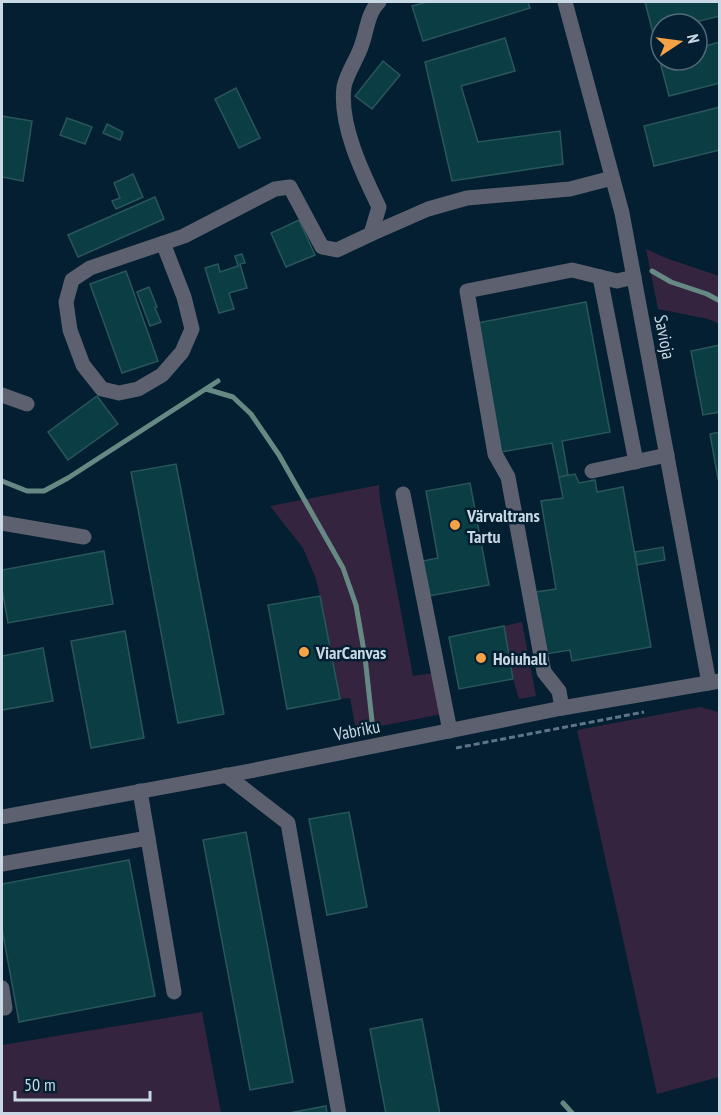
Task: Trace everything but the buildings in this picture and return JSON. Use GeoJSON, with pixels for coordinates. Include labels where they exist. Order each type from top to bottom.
{"type":"FeatureCollection","features":[{"type":"Feature","properties":{"kind":"street"},"geometry":{"type":"LineString","coordinates":[[371,234],[378,207],[361,170],[344,116],[344,86],[362,47],[373,7],[379,2]]}},
{"type":"Feature","properties":{"kind":"street","name":"Savioja"},"geometry":{"type":"LineString","coordinates":[[565,2],[622,213],[667,455],[714,682]]}},
{"type":"Feature","properties":{"kind":"street"},"geometry":{"type":"LineString","coordinates":[[163,243],[184,297],[192,329],[182,352],[162,375],[138,389],[119,393],[102,389],[83,364],[70,330],[66,302],[72,280],[90,268],[163,243],[184,236],[275,189],[290,187],[322,247],[337,250],[428,209],[467,198],[570,189],[612,178]]}},
{"type":"Feature","properties":{"kind":"street"},"geometry":{"type":"LineString","coordinates":[[562,708],[559,691],[544,672],[508,477],[495,454],[467,291],[572,270],[617,281],[634,277]]}},
{"type":"Feature","properties":{"kind":"street"},"geometry":{"type":"LineString","coordinates":[[600,277],[636,462]]}},
{"type":"Feature","properties":{"kind":"street"},"geometry":{"type":"LineString","coordinates":[[2,396],[27,404]]}},
{"type":"Feature","properties":{"kind":"street"},"geometry":{"type":"LineString","coordinates":[[592,471],[667,455]]}},
{"type":"Feature","properties":{"kind":"street"},"geometry":{"type":"LineString","coordinates":[[403,494],[450,731]]}},
{"type":"Feature","properties":{"kind":"street"},"geometry":{"type":"LineString","coordinates":[[2,523],[84,537]]}},
{"type":"Feature","properties":{"kind":"street","name":"Vabriku"},"geometry":{"type":"LineString","coordinates":[[2,817],[562,708],[714,682]]}},
{"type":"Feature","properties":{"kind":"street"},"geometry":{"type":"LineString","coordinates":[[226,775],[288,823],[339,1113]]}},
{"type":"Feature","properties":{"kind":"street"},"geometry":{"type":"LineString","coordinates":[[140,791],[174,992]]}},
{"type":"Feature","properties":{"kind":"street"},"geometry":{"type":"LineString","coordinates":[[2,864],[148,838]]}},
{"type":"Feature","properties":{"kind":"street"},"geometry":{"type":"LineString","coordinates":[[2,988],[5,1008],[2,1008]]}},
{"type":"Feature","properties":{"kind":"shaded area"},"geometry":{"type":"Polygon","coordinates":[[[646,249],[719,276],[719,324],[708,319],[658,309],[646,249]]]}},
{"type":"Feature","properties":{"kind":"shaded area"},"geometry":{"type":"Polygon","coordinates":[[[379,485],[413,676],[433,673],[442,714],[356,731],[350,698],[340,699],[316,579],[303,548],[270,506],[379,485]]]}},
{"type":"Feature","properties":{"kind":"shaded area"},"geometry":{"type":"Polygon","coordinates":[[[522,622],[536,696],[519,699],[513,679],[504,626],[522,622]]]}},
{"type":"Feature","properties":{"kind":"shaded area"},"geometry":{"type":"Polygon","coordinates":[[[700,707],[719,712],[719,1077],[657,1094],[577,730],[700,707]]]}},
{"type":"Feature","properties":{"kind":"shaded area"},"geometry":{"type":"Polygon","coordinates":[[[202,1012],[221,1113],[2,1113],[2,1045],[202,1012]]]}},
{"type":"Feature","properties":{"kind":"waterway"},"geometry":{"type":"LineString","coordinates":[[652,271],[671,282],[707,294],[720,301]]}},
{"type":"Feature","properties":{"kind":"waterway"},"geometry":{"type":"LineString","coordinates":[[2,481],[27,491],[44,491],[68,478],[218,381]]}},
{"type":"Feature","properties":{"kind":"waterway"},"geometry":{"type":"LineString","coordinates":[[206,389],[233,397],[251,414],[279,455],[343,568],[356,605],[365,657],[372,721]]}},
{"type":"Feature","properties":{"kind":"waterway"},"geometry":{"type":"LineString","coordinates":[[563,1103],[573,1114]]}},
{"type":"Feature","properties":{"kind":"place","name":"Värvaltrans Tartu"},"geometry":{"type":"Point","coordinates":[455,525]}},
{"type":"Feature","properties":{"kind":"place","name":"ViarCanvas"},"geometry":{"type":"Point","coordinates":[304,652]}},
{"type":"Feature","properties":{"kind":"place","name":"Hoiuhall"},"geometry":{"type":"Point","coordinates":[481,658]}}]}
